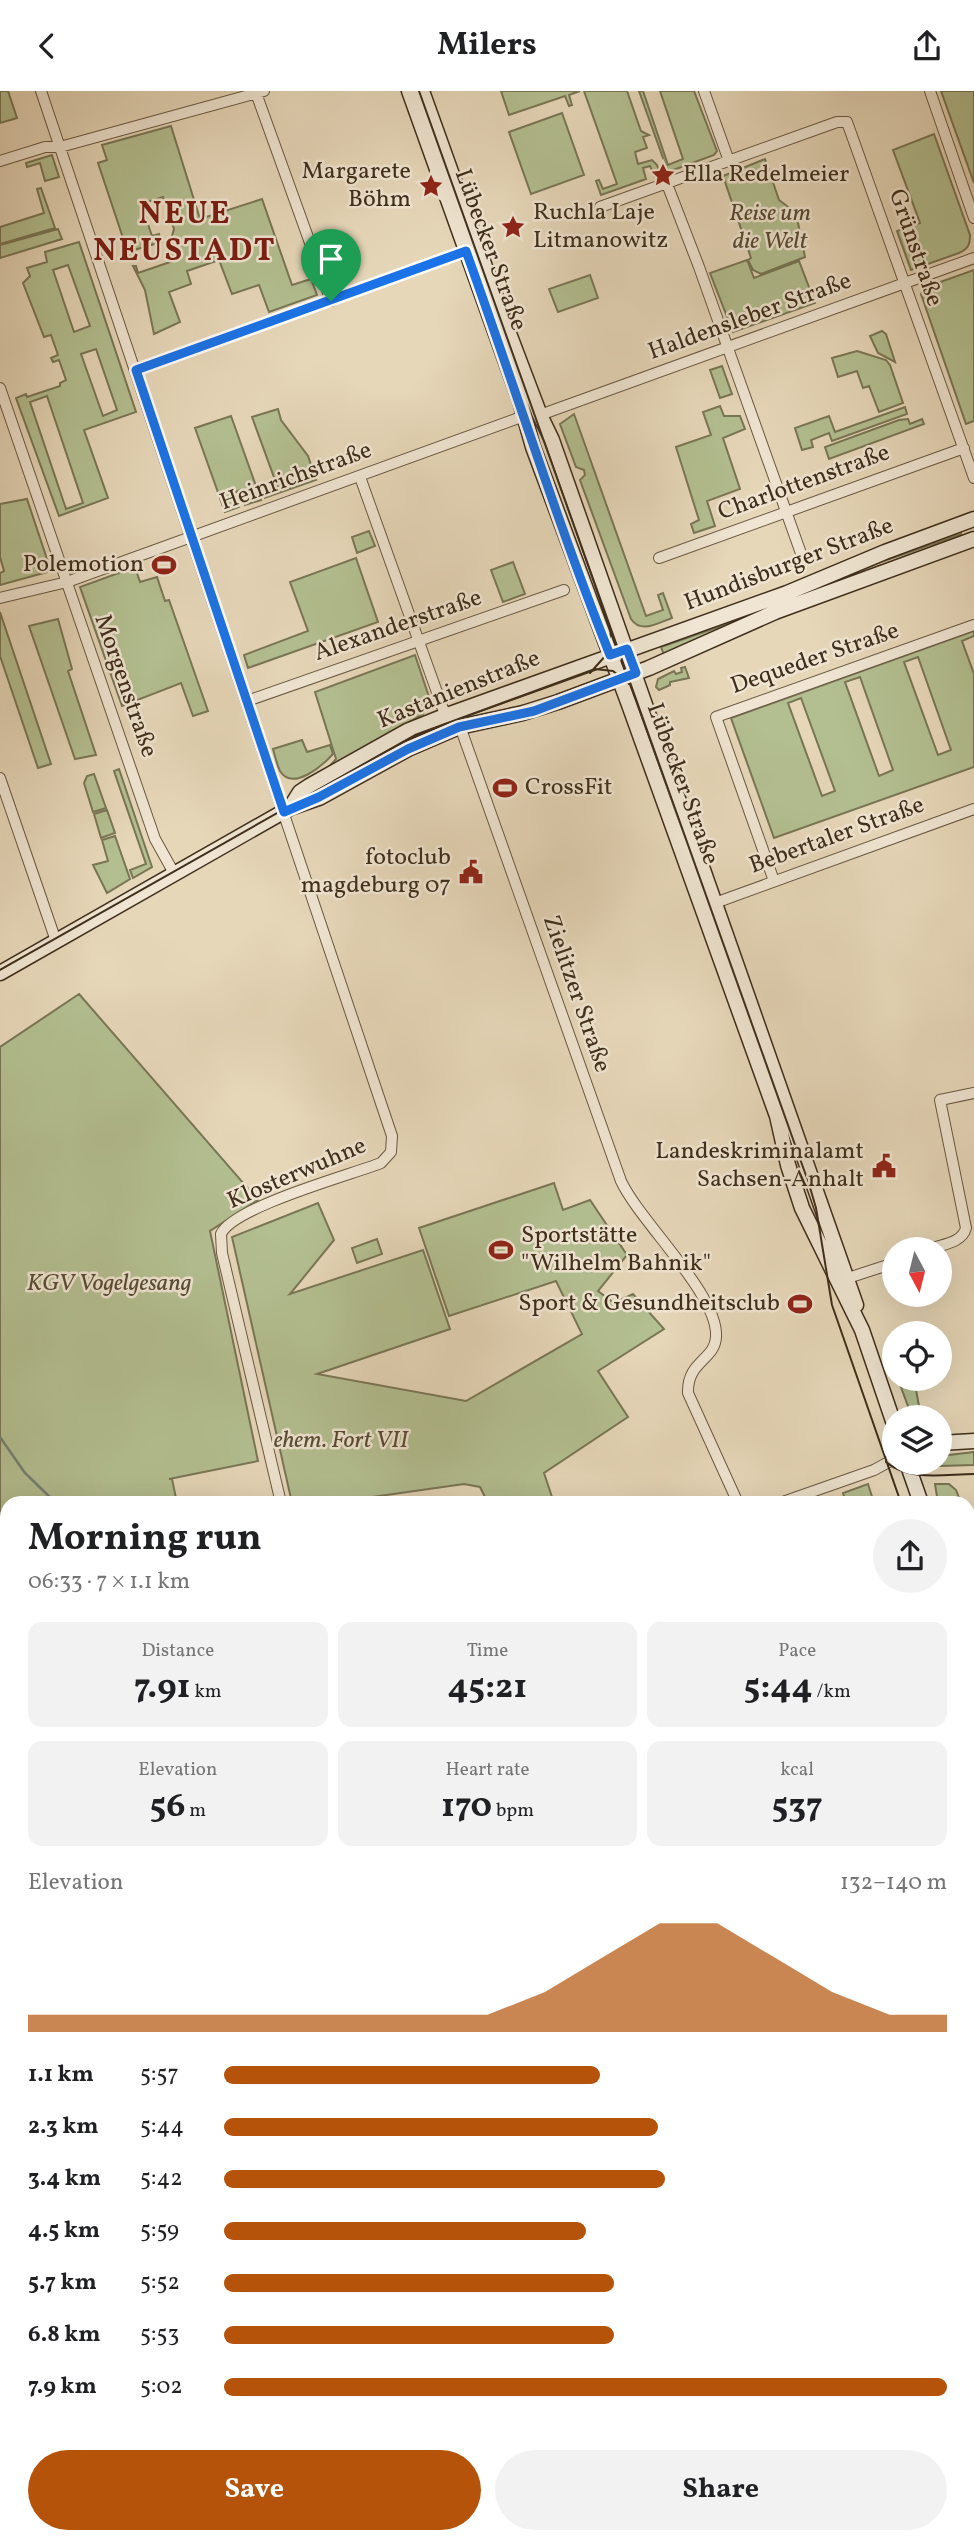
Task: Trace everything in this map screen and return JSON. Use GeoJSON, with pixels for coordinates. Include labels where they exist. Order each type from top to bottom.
{"type":"FeatureCollection","features":[{"type":"Feature","properties":{"kind":"main road","name":"Lübecker Straße"},"geometry":{"type":"LineString","coordinates":[[409,91],[533,447],[619,652],[715,903],[848,1278],[888,1405]]}},
{"type":"Feature","properties":{"kind":"main road","name":"Lübecker Straße"},"geometry":{"type":"LineString","coordinates":[[422,91],[540,415],[552,439],[619,652]]}},
{"type":"Feature","properties":{"kind":"main road","name":"Hundisburger Straße"},"geometry":{"type":"LineString","coordinates":[[619,652],[796,590],[885,552],[974,519]]}},
{"type":"Feature","properties":{"kind":"main road","name":"Hundisburger Straße"},"geometry":{"type":"LineString","coordinates":[[628,676],[775,612],[974,539]]}},
{"type":"Feature","properties":{"kind":"main road","name":"Kastanienstraße"},"geometry":{"type":"LineString","coordinates":[[287,810],[309,786],[407,731],[619,652]]}},
{"type":"Feature","properties":{"kind":"main road","name":"Lübecker Straße"},"geometry":{"type":"LineString","coordinates":[[628,676],[777,1116],[788,1165],[802,1208],[862,1330]]}},
{"type":"Feature","properties":{"kind":"main road","name":"Kastanienstraße"},"geometry":{"type":"LineString","coordinates":[[0,973],[287,810],[319,797],[408,749],[459,727],[534,711],[628,676]]}},
{"type":"Feature","properties":{"kind":"main road"},"geometry":{"type":"LineString","coordinates":[[952,1442],[974,1441]]}},
{"type":"Feature","properties":{"kind":"main road"},"geometry":{"type":"LineString","coordinates":[[911,1475],[919,1496]]}},
{"type":"Feature","properties":{"kind":"street"},"geometry":{"type":"LineString","coordinates":[[41,91],[247,701],[287,810]]}},
{"type":"Feature","properties":{"kind":"street"},"geometry":{"type":"LineString","coordinates":[[600,207],[729,161],[704,91]]}},
{"type":"Feature","properties":{"kind":"street"},"geometry":{"type":"LineString","coordinates":[[930,91],[974,218]]}},
{"type":"Feature","properties":{"kind":"street"},"geometry":{"type":"LineString","coordinates":[[0,161],[45,147],[60,147],[238,94],[260,92],[331,301]]}},
{"type":"Feature","properties":{"kind":"street","name":"Grünstraße"},"geometry":{"type":"LineString","coordinates":[[729,161],[836,122],[845,122],[849,126],[974,478]]}},
{"type":"Feature","properties":{"kind":"street"},"geometry":{"type":"LineString","coordinates":[[667,184],[803,559]]}},
{"type":"Feature","properties":{"kind":"street"},"geometry":{"type":"LineString","coordinates":[[136,370],[466,251]]}},
{"type":"Feature","properties":{"kind":"street","name":"Haldensleber Straße"},"geometry":{"type":"LineString","coordinates":[[540,415],[974,258]]}},
{"type":"Feature","properties":{"kind":"street","name":"Morgenstraße"},"geometry":{"type":"LineString","coordinates":[[0,388],[155,839],[175,875]]}},
{"type":"Feature","properties":{"kind":"street","name":"Heinrichstraße"},"geometry":{"type":"LineString","coordinates":[[0,598],[67,582],[524,416]]}},
{"type":"Feature","properties":{"kind":"street","name":"Charlottenstraße"},"geometry":{"type":"LineString","coordinates":[[659,558],[964,448]]}},
{"type":"Feature","properties":{"kind":"street","name":"Zielitzer Straße"},"geometry":{"type":"LineString","coordinates":[[360,477],[443,709],[459,727],[621,1181],[643,1216],[697,1287],[712,1318],[716,1331],[715,1342],[692,1371],[688,1393],[735,1496]]}},
{"type":"Feature","properties":{"kind":"street","name":"Alexanderstraße"},"geometry":{"type":"LineString","coordinates":[[247,701],[564,590]]}},
{"type":"Feature","properties":{"kind":"street","name":"Dequeder Straße"},"geometry":{"type":"LineString","coordinates":[[774,881],[716,717],[974,625]]}},
{"type":"Feature","properties":{"kind":"street"},"geometry":{"type":"LineString","coordinates":[[0,778],[56,941]]}},
{"type":"Feature","properties":{"kind":"street","name":"Bebertaler Straße"},"geometry":{"type":"LineString","coordinates":[[715,903],[974,809]]}},
{"type":"Feature","properties":{"kind":"street","name":"Klosterwuhne"},"geometry":{"type":"LineString","coordinates":[[279,1496],[222,1253],[222,1232],[230,1222],[257,1208],[381,1163],[389,1154],[393,1143],[287,810]]}},
{"type":"Feature","properties":{"kind":"street"},"geometry":{"type":"LineString","coordinates":[[952,1242],[959,1240],[966,1228],[940,1100],[974,1093]]}},
{"type":"Feature","properties":{"kind":"street"},"geometry":{"type":"LineString","coordinates":[[848,1278],[882,1267]]}},
{"type":"Feature","properties":{"kind":"street"},"geometry":{"type":"LineString","coordinates":[[800,1496],[882,1465]]}},
{"type":"Feature","properties":{"kind":"green space"},"geometry":{"type":"Polygon","coordinates":[[[0,91],[8,91],[17,118],[0,123],[0,91]]]}},
{"type":"Feature","properties":{"kind":"green space"},"geometry":{"type":"Polygon","coordinates":[[[501,91],[580,91],[569,95],[572,105],[569,106],[565,96],[509,115],[501,91]]]}},
{"type":"Feature","properties":{"kind":"green space"},"geometry":{"type":"Polygon","coordinates":[[[584,91],[627,91],[641,131],[649,135],[643,137],[647,148],[635,152],[638,164],[652,160],[660,174],[654,176],[650,166],[643,168],[646,179],[601,195],[596,181],[599,180],[603,189],[617,184],[584,91]]]}},
{"type":"Feature","properties":{"kind":"green space"},"geometry":{"type":"Polygon","coordinates":[[[639,91],[643,91],[668,165],[683,159],[660,91],[694,91],[717,151],[714,155],[668,172],[639,91]]]}},
{"type":"Feature","properties":{"kind":"green space"},"geometry":{"type":"Polygon","coordinates":[[[941,91],[974,91],[974,183],[941,91]]]}},
{"type":"Feature","properties":{"kind":"green space"},"geometry":{"type":"Polygon","coordinates":[[[562,113],[584,175],[531,194],[509,132],[562,113]]]}},
{"type":"Feature","properties":{"kind":"green space"},"geometry":{"type":"Polygon","coordinates":[[[171,126],[200,219],[262,199],[292,285],[311,279],[317,295],[269,312],[259,285],[232,294],[219,260],[187,271],[191,284],[169,292],[180,322],[154,334],[145,290],[133,266],[136,266],[138,273],[173,261],[169,246],[174,229],[163,197],[141,204],[152,236],[159,234],[161,242],[131,251],[133,258],[130,259],[98,163],[107,160],[102,145],[171,126]]]}},
{"type":"Feature","properties":{"kind":"green space"},"geometry":{"type":"Polygon","coordinates":[[[934,134],[970,241],[959,253],[911,270],[897,231],[920,223],[893,150],[934,134]]]}},
{"type":"Feature","properties":{"kind":"green space"},"geometry":{"type":"Polygon","coordinates":[[[52,155],[59,177],[45,181],[40,163],[27,167],[26,163],[52,155]]]}},
{"type":"Feature","properties":{"kind":"green space","name":"Reise um die Welt"},"geometry":{"type":"Polygon","coordinates":[[[765,159],[779,200],[796,213],[805,257],[761,274],[753,270],[748,260],[751,258],[723,176],[765,159]]]}},
{"type":"Feature","properties":{"kind":"green space"},"geometry":{"type":"Polygon","coordinates":[[[41,188],[55,228],[0,244],[0,227],[44,213],[37,189],[41,188]]]}},
{"type":"Feature","properties":{"kind":"green space"},"geometry":{"type":"Polygon","coordinates":[[[58,229],[62,239],[0,258],[0,245],[58,229]]]}},
{"type":"Feature","properties":{"kind":"green space"},"geometry":{"type":"Polygon","coordinates":[[[79,242],[136,412],[84,430],[108,498],[59,516],[16,398],[60,386],[60,383],[66,380],[59,360],[53,362],[51,358],[58,355],[51,335],[44,337],[23,283],[30,276],[27,268],[47,262],[45,252],[79,242]],[[68,265],[53,270],[74,332],[90,326],[68,265]],[[96,349],[81,354],[103,416],[117,410],[96,349]],[[47,396],[30,402],[66,509],[83,503],[47,396]]]}},
{"type":"Feature","properties":{"kind":"green space"},"geometry":{"type":"Polygon","coordinates":[[[747,260],[754,278],[799,261],[815,303],[733,332],[710,273],[747,260]]]}},
{"type":"Feature","properties":{"kind":"green space"},"geometry":{"type":"Polygon","coordinates":[[[974,270],[974,421],[966,424],[921,294],[929,286],[974,270]]]}},
{"type":"Feature","properties":{"kind":"green space"},"geometry":{"type":"Polygon","coordinates":[[[590,275],[598,298],[558,312],[549,289],[590,275]]]}},
{"type":"Feature","properties":{"kind":"green space"},"geometry":{"type":"Polygon","coordinates":[[[882,331],[886,334],[895,362],[878,353],[870,336],[882,331]]]}},
{"type":"Feature","properties":{"kind":"green space"},"geometry":{"type":"Polygon","coordinates":[[[857,351],[886,360],[903,403],[879,412],[869,386],[863,388],[857,371],[838,377],[832,358],[857,351]]]}},
{"type":"Feature","properties":{"kind":"green space"},"geometry":{"type":"Polygon","coordinates":[[[722,366],[732,394],[720,398],[710,370],[722,366]]]}},
{"type":"Feature","properties":{"kind":"green space"},"geometry":{"type":"Polygon","coordinates":[[[720,406],[724,416],[740,416],[745,429],[723,438],[740,489],[707,501],[715,526],[694,533],[691,524],[699,520],[676,447],[711,435],[703,412],[720,406]]]}},
{"type":"Feature","properties":{"kind":"green space"},"geometry":{"type":"Polygon","coordinates":[[[905,407],[907,414],[832,441],[829,433],[811,440],[813,447],[802,450],[795,428],[829,416],[835,432],[905,407]]]}},
{"type":"Feature","properties":{"kind":"green space"},"geometry":{"type":"Polygon","coordinates":[[[278,409],[281,420],[308,456],[316,480],[264,498],[279,491],[252,417],[278,409]]]}},
{"type":"Feature","properties":{"kind":"green space"},"geometry":{"type":"Polygon","coordinates":[[[574,414],[646,616],[663,610],[658,595],[663,593],[672,618],[645,627],[631,619],[580,480],[585,475],[584,470],[576,467],[560,424],[574,414]]]}},
{"type":"Feature","properties":{"kind":"green space"},"geometry":{"type":"Polygon","coordinates":[[[231,416],[261,500],[245,505],[240,490],[234,493],[239,507],[225,512],[195,428],[231,416]]]}},
{"type":"Feature","properties":{"kind":"green space"},"geometry":{"type":"Polygon","coordinates":[[[908,419],[910,424],[922,419],[924,424],[829,459],[825,447],[908,419]]]}},
{"type":"Feature","properties":{"kind":"green space"},"geometry":{"type":"Polygon","coordinates":[[[27,499],[51,571],[0,585],[0,573],[4,571],[0,557],[0,504],[27,499]]]}},
{"type":"Feature","properties":{"kind":"green space"},"geometry":{"type":"Polygon","coordinates":[[[960,530],[961,534],[881,562],[664,655],[661,647],[724,625],[960,530]]]}},
{"type":"Feature","properties":{"kind":"green space"},"geometry":{"type":"Polygon","coordinates":[[[369,531],[375,546],[357,553],[352,537],[369,531]]]}},
{"type":"Feature","properties":{"kind":"green space"},"geometry":{"type":"Polygon","coordinates":[[[356,558],[378,622],[248,668],[244,655],[308,631],[290,582],[356,558]]]}},
{"type":"Feature","properties":{"kind":"green space"},"geometry":{"type":"Polygon","coordinates":[[[513,562],[525,594],[503,602],[491,570],[513,562]]]}},
{"type":"Feature","properties":{"kind":"green space"},"geometry":{"type":"Polygon","coordinates":[[[135,567],[140,582],[157,577],[165,601],[169,600],[208,711],[193,716],[181,683],[122,706],[80,587],[135,567]]]}},
{"type":"Feature","properties":{"kind":"green space"},"geometry":{"type":"Polygon","coordinates":[[[0,612],[51,764],[38,768],[0,656],[0,612]]]}},
{"type":"Feature","properties":{"kind":"green space"},"geometry":{"type":"Polygon","coordinates":[[[58,619],[72,669],[68,671],[96,755],[75,759],[29,626],[58,619]]]}},
{"type":"Feature","properties":{"kind":"green space"},"geometry":{"type":"Polygon","coordinates":[[[974,631],[974,636],[962,641],[974,674],[974,767],[774,838],[731,718],[974,631]],[[918,657],[904,662],[938,755],[951,750],[918,657]],[[860,677],[845,682],[879,776],[893,770],[860,677]],[[801,698],[788,703],[822,796],[835,791],[801,698]]]}},
{"type":"Feature","properties":{"kind":"green space"},"geometry":{"type":"Polygon","coordinates":[[[415,655],[429,697],[423,714],[326,770],[336,759],[315,692],[415,655]]]}},
{"type":"Feature","properties":{"kind":"green space"},"geometry":{"type":"Polygon","coordinates":[[[685,667],[689,678],[670,682],[670,685],[659,690],[656,687],[658,679],[674,671],[676,674],[682,672],[681,668],[685,667]]]}},
{"type":"Feature","properties":{"kind":"green space"},"geometry":{"type":"Polygon","coordinates":[[[302,740],[307,752],[330,745],[333,754],[308,775],[292,779],[286,777],[280,771],[273,749],[302,740]]]}},
{"type":"Feature","properties":{"kind":"green space"},"geometry":{"type":"Polygon","coordinates":[[[119,769],[152,867],[133,878],[130,870],[146,864],[114,771],[119,769]]]}},
{"type":"Feature","properties":{"kind":"green space"},"geometry":{"type":"Polygon","coordinates":[[[94,774],[106,808],[93,812],[84,783],[87,776],[94,774]]]}},
{"type":"Feature","properties":{"kind":"green space"},"geometry":{"type":"Polygon","coordinates":[[[107,810],[115,833],[101,838],[94,814],[107,810]]]}},
{"type":"Feature","properties":{"kind":"green space"},"geometry":{"type":"Polygon","coordinates":[[[115,836],[130,879],[107,893],[93,865],[108,861],[102,840],[115,836]]]}},
{"type":"Feature","properties":{"kind":"green space","name":"KGV Vogelgesang"},"geometry":{"type":"Polygon","coordinates":[[[79,994],[258,1200],[210,1231],[258,1461],[169,1479],[172,1479],[176,1496],[0,1496],[0,1047],[79,994]]]}},
{"type":"Feature","properties":{"kind":"green space","name":"ehem. Fort VII"},"geometry":{"type":"Polygon","coordinates":[[[554,1183],[563,1210],[590,1200],[627,1255],[598,1291],[614,1303],[633,1294],[664,1329],[598,1371],[628,1417],[544,1473],[552,1496],[484,1496],[480,1487],[464,1484],[379,1496],[290,1496],[232,1237],[318,1203],[334,1240],[290,1294],[423,1250],[450,1329],[317,1374],[466,1401],[582,1334],[556,1281],[449,1316],[419,1228],[554,1183]]]}},
{"type":"Feature","properties":{"kind":"green space"},"geometry":{"type":"Polygon","coordinates":[[[377,1239],[382,1254],[357,1263],[352,1248],[377,1239]]]}},
{"type":"Feature","properties":{"kind":"green space"},"geometry":{"type":"Polygon","coordinates":[[[902,1391],[916,1391],[919,1405],[908,1405],[902,1391]]]}},
{"type":"Feature","properties":{"kind":"green space"},"geometry":{"type":"Polygon","coordinates":[[[974,1452],[974,1465],[952,1466],[952,1455],[974,1452]]]}},
{"type":"Feature","properties":{"kind":"green space"},"geometry":{"type":"Polygon","coordinates":[[[868,1484],[872,1496],[844,1496],[843,1493],[868,1484]]]}},
{"type":"Feature","properties":{"kind":"green space"},"geometry":{"type":"Polygon","coordinates":[[[935,1484],[949,1484],[958,1496],[937,1496],[935,1484]]]}},
{"type":"Feature","properties":{"kind":"waterway"},"geometry":{"type":"LineString","coordinates":[[0,1437],[25,1473],[49,1496]]}},
{"type":"Feature","properties":{"kind":"tram line"},"geometry":{"type":"LineString","coordinates":[[419,91],[809,1184],[816,1208],[832,1305],[899,1496]]}},
{"type":"Feature","properties":{"kind":"tram line"},"geometry":{"type":"LineString","coordinates":[[590,673],[607,654],[611,631]]}},
{"type":"Feature","properties":{"kind":"tram line"},"geometry":{"type":"LineString","coordinates":[[0,970],[415,735],[595,669],[613,671],[629,684]]}},
{"type":"Feature","properties":{"kind":"tram line"},"geometry":{"type":"LineString","coordinates":[[952,1475],[974,1474]]}},
{"type":"Feature","properties":{"kind":"place","name":"Ella Redelmeier"},"geometry":{"type":"Point","coordinates":[663,175]}},
{"type":"Feature","properties":{"kind":"place","name":"Margarete Böhm"},"geometry":{"type":"Point","coordinates":[431,186]}},
{"type":"Feature","properties":{"kind":"place","name":"Ruchla Laje Litmanowitz"},"geometry":{"type":"Point","coordinates":[513,227]}},
{"type":"Feature","properties":{"kind":"place","name":"Polemotion"},"geometry":{"type":"Point","coordinates":[164,565]}},
{"type":"Feature","properties":{"kind":"place","name":"CrossFit"},"geometry":{"type":"Point","coordinates":[505,788]}},
{"type":"Feature","properties":{"kind":"place","name":"fotoclub magdeburg 07"},"geometry":{"type":"Point","coordinates":[471,872]}},
{"type":"Feature","properties":{"kind":"place","name":"Landeskriminalamt Sachsen-Anhalt"},"geometry":{"type":"Point","coordinates":[884,1166]}},
{"type":"Feature","properties":{"kind":"place","name":"Sportstätte \"Wilhelm Bahnik\""},"geometry":{"type":"Point","coordinates":[501,1250]}},
{"type":"Feature","properties":{"kind":"place","name":"Sport & Gesundheitsclub"},"geometry":{"type":"Point","coordinates":[800,1304]}},
{"type":"Feature","properties":{"kind":"district","name":"NEUE NEUSTADT"},"geometry":{"type":"Point","coordinates":[185,234]}},
{"type":"Feature","properties":{"kind":"route"},"geometry":{"type":"LineString","coordinates":[[466,251],[520,401],[533,447],[610,655],[627,649],[636,673],[534,711],[459,727],[408,749],[353,780],[284,812],[136,370],[331,301],[466,251]]}}]}
